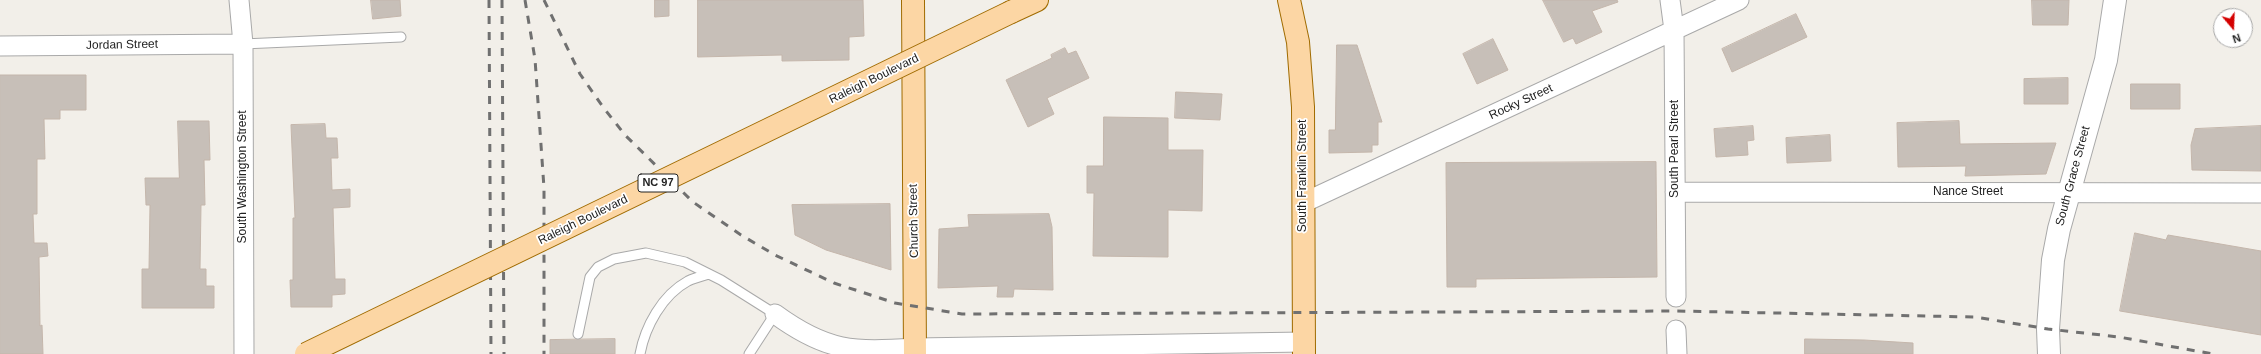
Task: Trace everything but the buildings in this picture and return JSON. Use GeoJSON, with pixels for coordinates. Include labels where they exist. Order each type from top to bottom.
{"type":"FeatureCollection","features":[{"type":"Feature","properties":{"kind":"main road","name":"Church Street"},"geometry":{"type":"LineString","coordinates":[[913,0],[915,351]]}},
{"type":"Feature","properties":{"kind":"main road","name":"Raleigh Boulevard"},"geometry":{"type":"LineString","coordinates":[[306,354],[1037,0]]}},
{"type":"Feature","properties":{"kind":"main road","name":"South Franklin Street"},"geometry":{"type":"LineString","coordinates":[[1289,0],[1298,42],[1303,107],[1304,348]]}},
{"type":"Feature","properties":{"kind":"street","name":"South Washington Street"},"geometry":{"type":"LineString","coordinates":[[239,0],[243,44],[244,354]]}},
{"type":"Feature","properties":{"kind":"street","name":"South Pearl Street"},"geometry":{"type":"LineString","coordinates":[[1670,0],[1674,30],[1676,297]]}},
{"type":"Feature","properties":{"kind":"street","name":"Rocky Street"},"geometry":{"type":"LineString","coordinates":[[1303,203],[1739,0]]}},
{"type":"Feature","properties":{"kind":"street","name":"South Grace Street"},"geometry":{"type":"LineString","coordinates":[[2049,354],[2048,329],[2053,260],[2068,192],[2106,60],[2115,0]]}},
{"type":"Feature","properties":{"kind":"street","name":"Jordan Street"},"geometry":{"type":"LineString","coordinates":[[0,46],[243,44]]}},
{"type":"Feature","properties":{"kind":"street","name":"Nance Street"},"geometry":{"type":"LineString","coordinates":[[1675,192],[2261,193]]}},
{"type":"Feature","properties":{"kind":"street"},"geometry":{"type":"LineString","coordinates":[[775,314],[821,342],[848,349],[867,351],[1304,348]]}},
{"type":"Feature","properties":{"kind":"street"},"geometry":{"type":"LineString","coordinates":[[1676,330],[1677,354]]}},
{"type":"Feature","properties":{"kind":"lane"},"geometry":{"type":"LineString","coordinates":[[243,44],[401,37]]}},
{"type":"Feature","properties":{"kind":"lane"},"geometry":{"type":"LineString","coordinates":[[578,334],[590,277],[598,267],[614,259],[646,253],[685,262],[709,274],[775,314],[749,354]]}},
{"type":"Feature","properties":{"kind":"lane"},"geometry":{"type":"LineString","coordinates":[[640,354],[643,340],[661,307],[674,292],[688,281],[709,274]]}},
{"type":"Feature","properties":{"kind":"railway"},"geometry":{"type":"LineString","coordinates":[[489,0],[491,354]]}},
{"type":"Feature","properties":{"kind":"railway"},"geometry":{"type":"LineString","coordinates":[[502,0],[504,354]]}},
{"type":"Feature","properties":{"kind":"railway"},"geometry":{"type":"LineString","coordinates":[[525,0],[535,59],[544,188],[544,354]]}},
{"type":"Feature","properties":{"kind":"railway"},"geometry":{"type":"LineString","coordinates":[[544,0],[580,74],[603,107],[625,135],[693,202],[741,235],[775,255],[834,283],[895,303],[962,314],[1676,311],[1975,317],[2048,329],[2119,337],[2213,354]]}}]}
